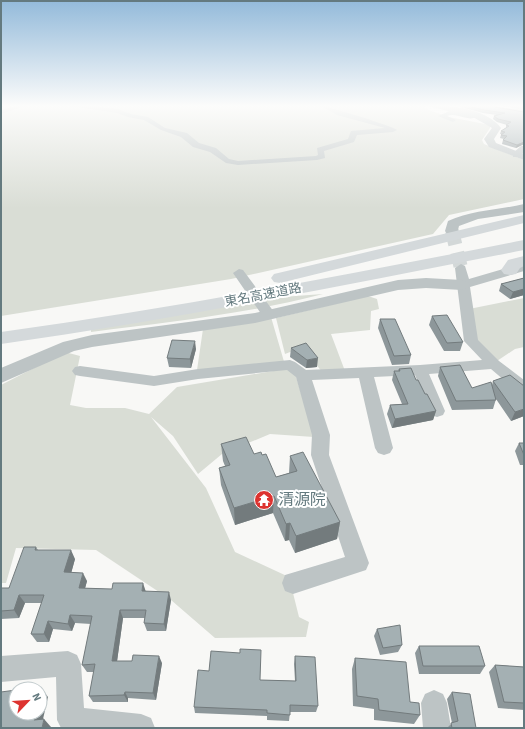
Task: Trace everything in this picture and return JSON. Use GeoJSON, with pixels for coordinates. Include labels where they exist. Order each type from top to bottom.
{"type":"FeatureCollection","features":[{"type":"Feature","properties":{"kind":"highway"},"geometry":{"type":"LineString","coordinates":[[255,284],[524,219]]}},
{"type":"Feature","properties":{"kind":"highway","name":"東名高速道路"},"geometry":{"type":"LineString","coordinates":[[1,324],[120,308],[524,234]]}},
{"type":"Feature","properties":{"kind":"highway","name":"東名高速道路"},"geometry":{"type":"LineString","coordinates":[[1,338],[173,312],[524,244]]}},
{"type":"Feature","properties":{"kind":"highway"},"geometry":{"type":"LineString","coordinates":[[437,261],[524,249]]}},
{"type":"Feature","properties":{"kind":"street"},"geometry":{"type":"LineString","coordinates":[[190,140],[196,145],[213,150],[226,161],[238,163],[317,158],[322,156],[320,150],[351,140]]}},
{"type":"Feature","properties":{"kind":"street"},"geometry":{"type":"LineString","coordinates":[[490,140],[492,145],[520,156],[524,148]]}},
{"type":"Feature","properties":{"kind":"street"},"geometry":{"type":"LineString","coordinates":[[452,231],[453,224],[460,219],[506,213],[524,208]]}},
{"type":"Feature","properties":{"kind":"street"},"geometry":{"type":"LineString","coordinates":[[1,376],[69,346],[269,315],[398,285],[426,283],[520,266]]}},
{"type":"Feature","properties":{"kind":"street"},"geometry":{"type":"LineString","coordinates":[[239,273],[269,315]]}},
{"type":"Feature","properties":{"kind":"street"},"geometry":{"type":"LineString","coordinates":[[462,277],[471,342],[494,364],[524,388]]}},
{"type":"Feature","properties":{"kind":"street"},"geometry":{"type":"LineString","coordinates":[[303,375],[420,370],[494,364]]}},
{"type":"Feature","properties":{"kind":"street"},"geometry":{"type":"LineString","coordinates":[[80,371],[154,381],[198,374],[290,365],[303,375],[321,435],[320,455],[358,563],[293,583]]}},
{"type":"Feature","properties":{"kind":"street"},"geometry":{"type":"LineString","coordinates":[[420,370],[437,411]]}},
{"type":"Feature","properties":{"kind":"street"},"geometry":{"type":"LineString","coordinates":[[365,372],[384,448]]}},
{"type":"Feature","properties":{"kind":"street"},"geometry":{"type":"LineString","coordinates":[[1,669],[68,664],[71,720],[140,728]]}},
{"type":"Feature","properties":{"kind":"shaded area"},"geometry":{"type":"Polygon","coordinates":[[[1,140],[482,140],[484,144],[524,160],[524,199],[449,215],[433,234],[231,279],[1,316],[1,140]]]}},
{"type":"Feature","properties":{"kind":"shaded area"},"geometry":{"type":"Polygon","coordinates":[[[323,294],[237,312],[91,332],[91,329],[282,297],[323,294]]]}},
{"type":"Feature","properties":{"kind":"shaded area"},"geometry":{"type":"Polygon","coordinates":[[[368,296],[377,299],[379,309],[371,311],[370,330],[331,334],[345,371],[322,372],[303,347],[285,354],[276,318],[368,296]]]}},
{"type":"Feature","properties":{"kind":"shaded area"},"geometry":{"type":"Polygon","coordinates":[[[524,298],[524,347],[515,349],[497,361],[476,344],[469,309],[524,298]]]}},
{"type":"Feature","properties":{"kind":"shaded area"},"geometry":{"type":"Polygon","coordinates":[[[271,317],[285,365],[197,370],[203,329],[271,317]]]}},
{"type":"Feature","properties":{"kind":"shaded area"},"geometry":{"type":"Polygon","coordinates":[[[65,352],[80,356],[70,405],[86,408],[125,408],[149,414],[177,387],[285,369],[295,373],[314,437],[270,434],[222,454],[198,474],[173,436],[151,417],[206,488],[235,552],[289,577],[299,617],[309,622],[306,637],[215,638],[171,600],[96,550],[16,548],[6,583],[1,583],[1,385],[65,352]]]}},
{"type":"Feature","properties":{"kind":"building"},"geometry":{"type":"Polygon","coordinates":[[[503,140],[524,140],[524,142],[517,145],[503,140]]]}},
{"type":"Feature","properties":{"kind":"building"},"geometry":{"type":"Polygon","coordinates":[[[524,278],[524,289],[513,292],[501,284],[524,278]]]}},
{"type":"Feature","properties":{"kind":"building"},"geometry":{"type":"Polygon","coordinates":[[[447,315],[463,342],[447,343],[432,316],[447,315]]]}},
{"type":"Feature","properties":{"kind":"building"},"geometry":{"type":"Polygon","coordinates":[[[380,319],[395,319],[411,355],[394,356],[380,319]]]}},
{"type":"Feature","properties":{"kind":"building"},"geometry":{"type":"Polygon","coordinates":[[[172,340],[195,341],[190,359],[167,358],[172,340]]]}},
{"type":"Feature","properties":{"kind":"building"},"geometry":{"type":"Polygon","coordinates":[[[306,343],[318,358],[307,360],[291,348],[306,343]]]}},
{"type":"Feature","properties":{"kind":"building"},"geometry":{"type":"Polygon","coordinates":[[[460,365],[472,388],[491,382],[496,400],[456,401],[440,367],[460,365]]]}},
{"type":"Feature","properties":{"kind":"building"},"geometry":{"type":"Polygon","coordinates":[[[411,368],[416,380],[418,380],[436,411],[395,419],[390,405],[408,404],[394,371],[411,368]]]}},
{"type":"Feature","properties":{"kind":"building"},"geometry":{"type":"Polygon","coordinates":[[[510,375],[524,386],[524,409],[515,412],[493,381],[510,375]]]}},
{"type":"Feature","properties":{"kind":"building"},"geometry":{"type":"Polygon","coordinates":[[[246,437],[254,454],[261,452],[262,455],[266,454],[276,477],[297,471],[290,456],[303,452],[340,522],[296,536],[290,523],[286,524],[274,496],[234,508],[219,468],[230,465],[221,444],[246,437]]]}},
{"type":"Feature","properties":{"kind":"building"},"geometry":{"type":"Polygon","coordinates":[[[519,443],[524,443],[524,455],[519,443]]]}},
{"type":"Feature","properties":{"kind":"building"},"geometry":{"type":"Polygon","coordinates":[[[24,547],[36,547],[35,550],[71,550],[64,572],[83,573],[79,588],[112,589],[113,583],[143,583],[142,591],[169,592],[164,624],[144,623],[146,610],[120,610],[112,661],[132,661],[133,655],[159,656],[153,693],[125,692],[124,695],[89,696],[95,664],[82,665],[92,616],[70,615],[68,624],[48,621],[44,634],[31,634],[44,595],[19,595],[14,610],[1,611],[1,588],[9,588],[24,547]]]}},
{"type":"Feature","properties":{"kind":"building"},"geometry":{"type":"Polygon","coordinates":[[[400,625],[402,645],[383,648],[377,629],[400,625]]]}},
{"type":"Feature","properties":{"kind":"building"},"geometry":{"type":"Polygon","coordinates":[[[419,646],[479,646],[485,666],[423,666],[419,646]]]}},
{"type":"Feature","properties":{"kind":"building"},"geometry":{"type":"Polygon","coordinates":[[[240,649],[261,650],[260,680],[296,681],[295,656],[315,657],[318,706],[290,705],[290,715],[267,713],[267,710],[194,707],[198,670],[209,671],[211,651],[240,653],[240,649]]]}},
{"type":"Feature","properties":{"kind":"building"},"geometry":{"type":"Polygon","coordinates":[[[355,658],[406,662],[410,702],[419,703],[420,715],[379,710],[378,699],[357,696],[355,658]]]}},
{"type":"Feature","properties":{"kind":"building"},"geometry":{"type":"Polygon","coordinates":[[[495,665],[524,667],[524,703],[504,702],[495,665]]]}},
{"type":"Feature","properties":{"kind":"building"},"geometry":{"type":"Polygon","coordinates":[[[8,691],[8,721],[44,721],[42,728],[1,728],[1,692],[8,691]]]}},
{"type":"Feature","properties":{"kind":"building"},"geometry":{"type":"Polygon","coordinates":[[[452,692],[470,694],[476,728],[452,728],[451,723],[458,721],[452,692]]]}},
{"type":"Feature","properties":{"kind":"tunnel"},"geometry":{"type":"LineString","coordinates":[[452,231],[461,268]]}},
{"type":"Feature","properties":{"kind":"place","name":"清源院"},"geometry":{"type":"Point","coordinates":[264,500]}}]}
